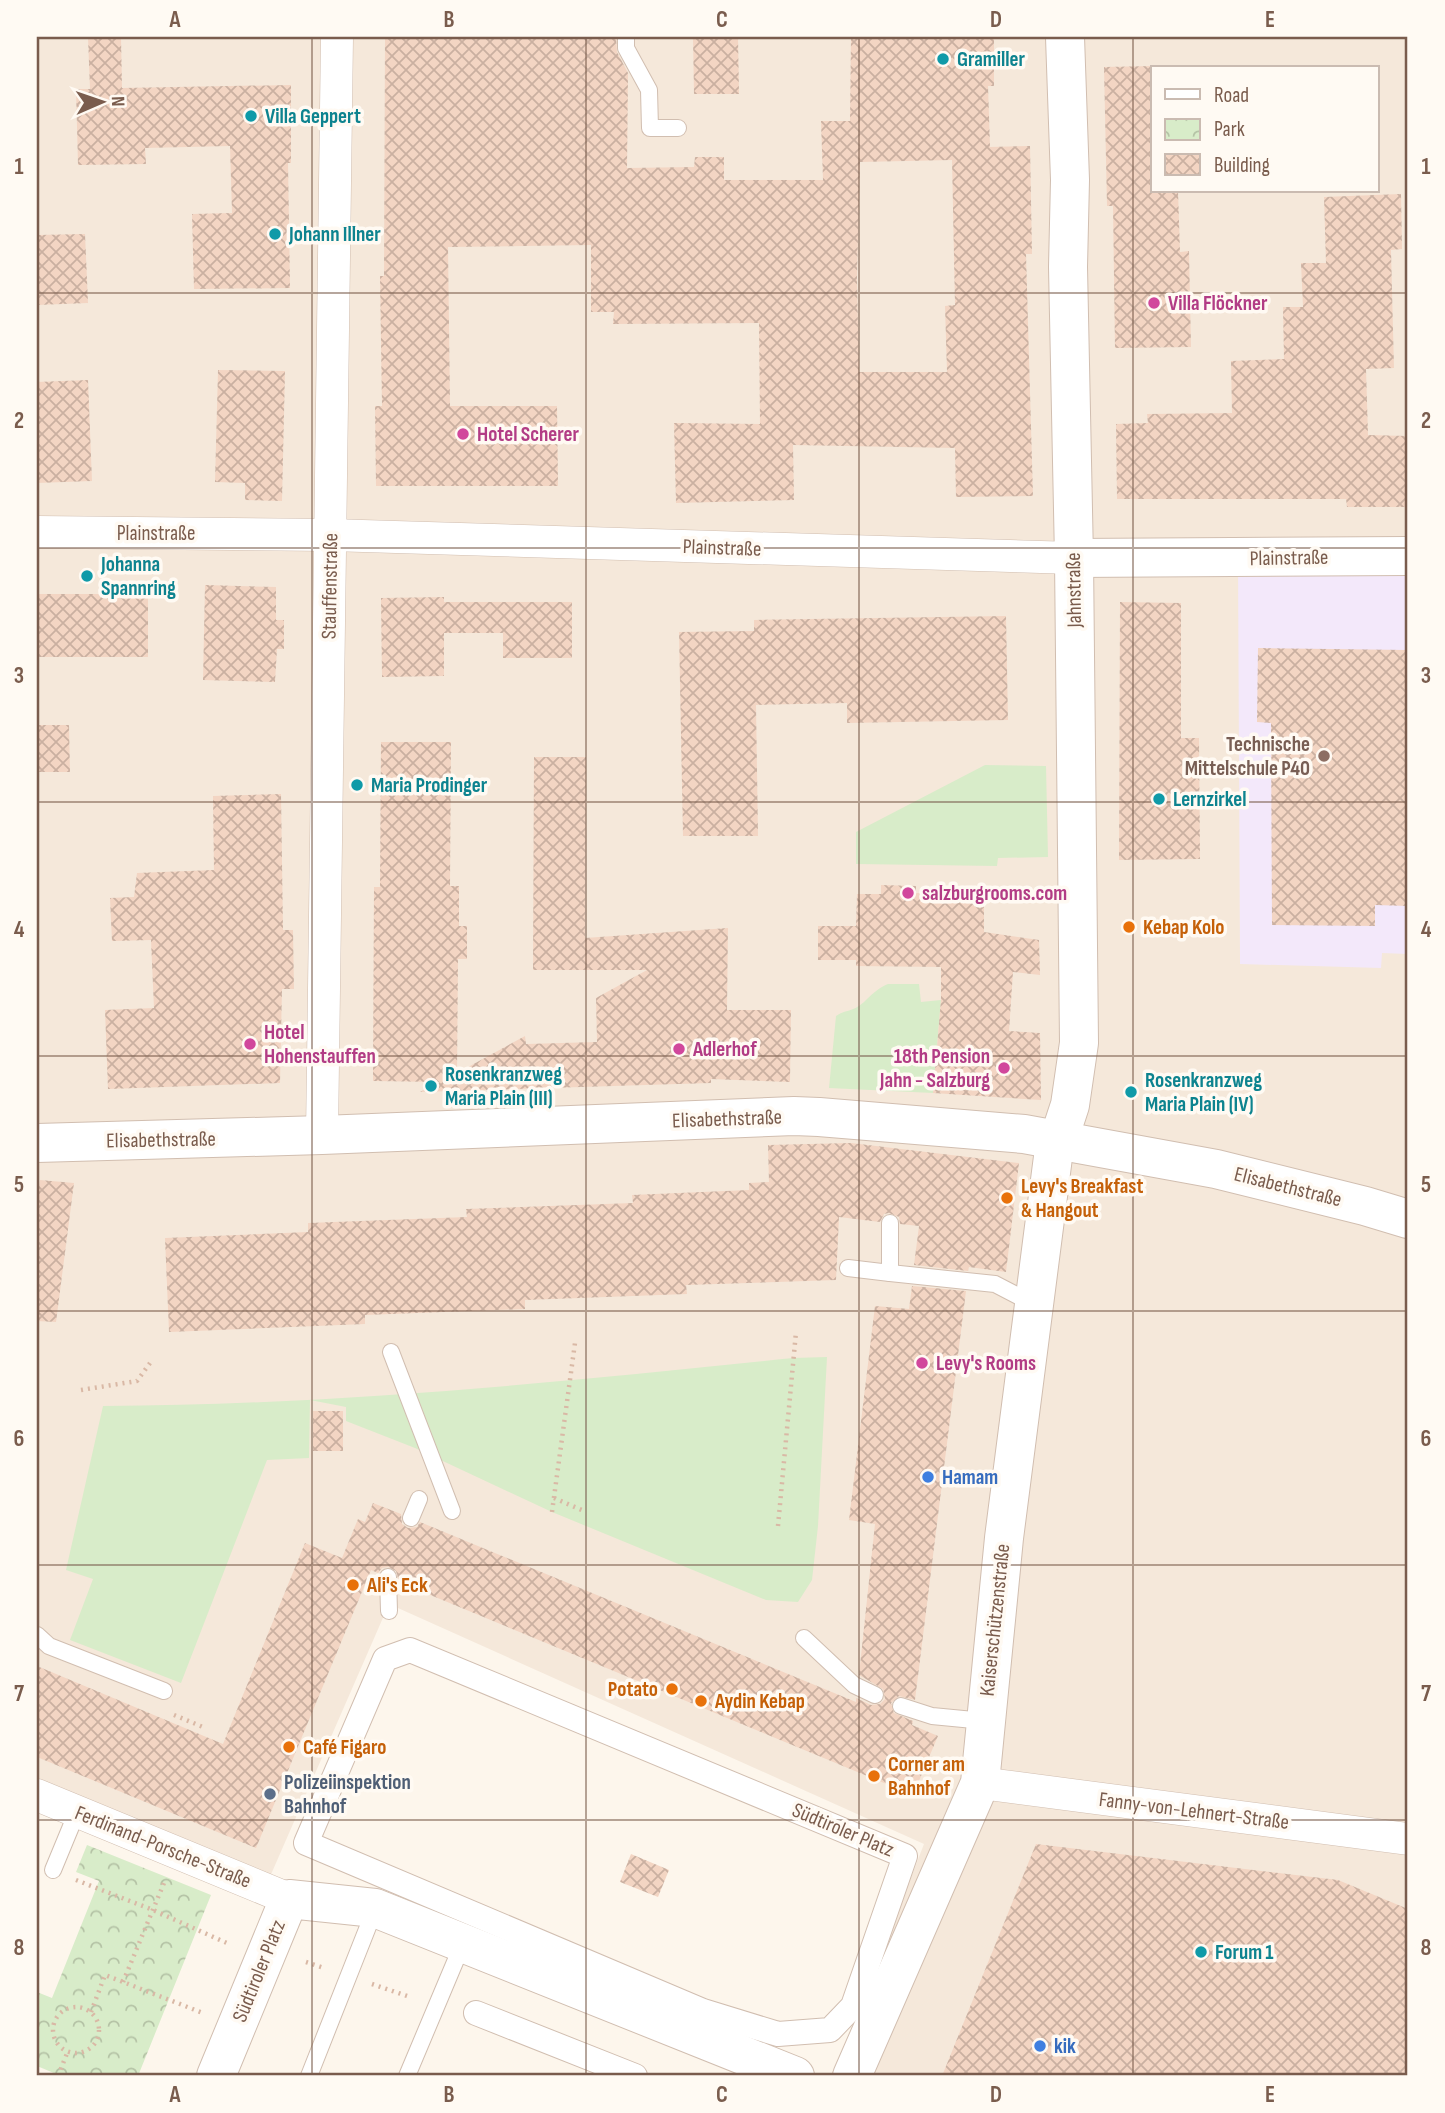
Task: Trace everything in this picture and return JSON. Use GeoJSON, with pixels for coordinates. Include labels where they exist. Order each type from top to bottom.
{"type":"FeatureCollection","features":[{"type":"Feature","properties":{"kind":"street","name":"Stauffenstraße"},"geometry":{"type":"LineString","coordinates":[[322,1135],[337,37]]}},
{"type":"Feature","properties":{"kind":"street","name":"Jahnstraße"},"geometry":{"type":"LineString","coordinates":[[1059,1140],[1070,1105],[1079,1043],[1068,267],[1070,180],[1065,37]]}},
{"type":"Feature","properties":{"kind":"street","name":"Plainstraße"},"geometry":{"type":"LineString","coordinates":[[37,532],[330,535],[1074,558],[1408,556]]}},
{"type":"Feature","properties":{"kind":"street","name":"Elisabethstraße"},"geometry":{"type":"LineString","coordinates":[[37,1143],[322,1135],[794,1116],[1024,1134],[1216,1169],[1408,1219]]}},
{"type":"Feature","properties":{"kind":"street","name":"Kaiserschützenstraße"},"geometry":{"type":"LineString","coordinates":[[852,2076],[980,1783],[1004,1538],[1053,1157],[1059,1140]]}},
{"type":"Feature","properties":{"kind":"street","name":"Südtiroler Platz"},"geometry":{"type":"LineString","coordinates":[[410,1650],[905,1856],[853,2006],[830,2030],[778,2034],[704,2011],[306,1843],[386,1659],[410,1650]]}},
{"type":"Feature","properties":{"kind":"street","name":"Fanny-von-Lehnert-Straße"},"geometry":{"type":"LineString","coordinates":[[980,1783],[1408,1839]]}},
{"type":"Feature","properties":{"kind":"street","name":"Ferdinand-Porsche-Straße"},"geometry":{"type":"LineString","coordinates":[[37,1795],[289,1899]]}},
{"type":"Feature","properties":{"kind":"street","name":"Südtiroler Platz"},"geometry":{"type":"LineString","coordinates":[[216,2076],[289,1899],[375,1908],[795,2076]]}},
{"type":"Feature","properties":{"kind":"street"},"geometry":{"type":"LineString","coordinates":[[476,2013],[635,2076]]}},
{"type":"Feature","properties":{"kind":"lane"},"geometry":{"type":"LineString","coordinates":[[626,37],[626,48],[649,90],[650,128],[678,128]]}},
{"type":"Feature","properties":{"kind":"lane"},"geometry":{"type":"LineString","coordinates":[[890,1223],[890,1273]]}},
{"type":"Feature","properties":{"kind":"lane"},"geometry":{"type":"LineString","coordinates":[[848,1268],[995,1284],[1020,1297],[1034,1299]]}},
{"type":"Feature","properties":{"kind":"lane"},"geometry":{"type":"LineString","coordinates":[[391,1352],[452,1511]]}},
{"type":"Feature","properties":{"kind":"lane"},"geometry":{"type":"LineString","coordinates":[[411,1518],[419,1499]]}},
{"type":"Feature","properties":{"kind":"lane"},"geometry":{"type":"LineString","coordinates":[[388,1577],[389,1611]]}},
{"type":"Feature","properties":{"kind":"lane"},"geometry":{"type":"LineString","coordinates":[[37,1635],[49,1646],[164,1691]]}},
{"type":"Feature","properties":{"kind":"lane"},"geometry":{"type":"LineString","coordinates":[[804,1639],[854,1685],[875,1695]]}},
{"type":"Feature","properties":{"kind":"lane"},"geometry":{"type":"LineString","coordinates":[[901,1706],[932,1716],[985,1721]]}},
{"type":"Feature","properties":{"kind":"lane"},"geometry":{"type":"LineString","coordinates":[[53,1870],[78,1812]]}},
{"type":"Feature","properties":{"kind":"lane"},"geometry":{"type":"LineString","coordinates":[[309,2076],[375,1908]]}},
{"type":"Feature","properties":{"kind":"lane"},"geometry":{"type":"LineString","coordinates":[[407,2076],[463,1943]]}},
{"type":"Feature","properties":{"kind":"path"},"geometry":{"type":"LineString","coordinates":[[778,1526],[796,1332]]}},
{"type":"Feature","properties":{"kind":"path"},"geometry":{"type":"LineString","coordinates":[[552,1512],[575,1343]]}},
{"type":"Feature","properties":{"kind":"path"},"geometry":{"type":"LineString","coordinates":[[81,1390],[137,1381],[150,1363]]}},
{"type":"Feature","properties":{"kind":"path"},"geometry":{"type":"LineString","coordinates":[[554,1498],[584,1511]]}},
{"type":"Feature","properties":{"kind":"path"},"geometry":{"type":"LineString","coordinates":[[53,1870],[234,1946]]}},
{"type":"Feature","properties":{"kind":"path"},"geometry":{"type":"LineString","coordinates":[[123,1982],[153,1910]]}},
{"type":"Feature","properties":{"kind":"path"},"geometry":{"type":"LineString","coordinates":[[91,2012],[105,1975],[207,2014]]}},
{"type":"Feature","properties":{"kind":"path"},"geometry":{"type":"LineString","coordinates":[[78,2007],[91,2012],[99,2026],[96,2042],[84,2052],[68,2051],[57,2043],[53,2029],[55,2021],[64,2010],[70,2008],[78,2007]]}},
{"type":"Feature","properties":{"kind":"path"},"geometry":{"type":"LineString","coordinates":[[58,2076],[68,2051]]}},
{"type":"Feature","properties":{"kind":"shaded area"},"geometry":{"type":"Polygon","coordinates":[[[37,37],[1408,37],[1408,2076],[834,2076],[924,1844],[389,1604],[269,1879],[37,1786],[37,37]]]}},
{"type":"Feature","properties":{"kind":"shaded area","name":"Technische Mittelschule P40"},"geometry":{"type":"Polygon","coordinates":[[[1408,556],[1408,954],[1382,953],[1381,968],[1240,964],[1238,559],[1408,556]]]}},
{"type":"Feature","properties":{"kind":"green space"},"geometry":{"type":"Polygon","coordinates":[[[985,765],[1046,766],[1048,857],[998,858],[997,866],[856,864],[856,832],[985,765]]]}},
{"type":"Feature","properties":{"kind":"green space"},"geometry":{"type":"Polygon","coordinates":[[[888,984],[919,984],[921,1002],[941,1000],[933,1093],[829,1088],[836,1016],[857,1007],[888,984]]]}},
{"type":"Feature","properties":{"kind":"green space"},"geometry":{"type":"Polygon","coordinates":[[[827,1357],[818,1526],[812,1580],[798,1602],[766,1600],[552,1512],[415,1448],[346,1421],[346,1407],[310,1400],[309,1458],[267,1460],[181,1683],[70,1640],[93,1579],[66,1570],[103,1406],[362,1397],[827,1357]]]}},
{"type":"Feature","properties":{"kind":"green space"},"geometry":{"type":"Polygon","coordinates":[[[87,1845],[211,1895],[138,2076],[61,2076],[37,2066],[37,1992],[52,1998],[99,1881],[76,1872],[87,1845]]]}},
{"type":"Feature","properties":{"kind":"building"},"geometry":{"type":"Polygon","coordinates":[[[88,37],[121,37],[122,88],[291,85],[291,163],[288,163],[290,288],[194,289],[192,214],[232,213],[230,146],[145,148],[146,164],[78,165],[76,89],[90,89],[88,37]]]}},
{"type":"Feature","properties":{"kind":"building"},"geometry":{"type":"Polygon","coordinates":[[[385,37],[616,37],[617,52],[628,73],[627,168],[694,167],[695,157],[724,157],[724,180],[823,180],[821,121],[850,121],[851,37],[994,37],[994,86],[988,86],[990,147],[1030,146],[1032,254],[1026,254],[1033,496],[956,497],[955,448],[793,445],[794,500],[676,503],[674,423],[760,424],[759,323],[613,324],[614,312],[591,312],[591,245],[448,247],[450,406],[557,406],[558,486],[376,486],[375,406],[382,406],[380,276],[384,276],[385,37]],[[952,160],[860,162],[857,278],[859,372],[947,372],[945,306],[955,305],[952,160]]]}},
{"type":"Feature","properties":{"kind":"building"},"geometry":{"type":"Polygon","coordinates":[[[693,37],[738,37],[739,94],[694,94],[693,37]]]}},
{"type":"Feature","properties":{"kind":"building"},"geometry":{"type":"Polygon","coordinates":[[[1151,66],[1151,192],[1178,192],[1180,252],[1189,251],[1191,347],[1115,348],[1113,206],[1107,206],[1104,67],[1151,66]]]}},
{"type":"Feature","properties":{"kind":"building"},"geometry":{"type":"Polygon","coordinates":[[[1401,194],[1402,249],[1391,250],[1394,368],[1366,369],[1368,435],[1408,436],[1408,507],[1347,507],[1346,499],[1117,499],[1116,424],[1148,423],[1147,414],[1232,413],[1231,361],[1284,359],[1283,307],[1303,307],[1301,263],[1326,263],[1324,197],[1401,194]]]}},
{"type":"Feature","properties":{"kind":"building"},"geometry":{"type":"Polygon","coordinates":[[[85,234],[88,303],[37,305],[37,235],[85,234]]]}},
{"type":"Feature","properties":{"kind":"building"},"geometry":{"type":"Polygon","coordinates":[[[218,370],[285,371],[282,501],[245,500],[245,483],[215,482],[218,370]]]}},
{"type":"Feature","properties":{"kind":"building"},"geometry":{"type":"Polygon","coordinates":[[[88,380],[92,481],[37,483],[37,382],[88,380]]]}},
{"type":"Feature","properties":{"kind":"building"},"geometry":{"type":"Polygon","coordinates":[[[205,585],[276,587],[276,620],[284,620],[284,649],[277,649],[275,682],[203,680],[205,585]]]}},
{"type":"Feature","properties":{"kind":"building"},"geometry":{"type":"Polygon","coordinates":[[[37,594],[148,594],[148,657],[37,657],[37,594]]]}},
{"type":"Feature","properties":{"kind":"building"},"geometry":{"type":"Polygon","coordinates":[[[444,597],[444,602],[572,602],[572,658],[503,658],[503,633],[444,633],[444,676],[382,677],[381,598],[444,597]]]}},
{"type":"Feature","properties":{"kind":"building"},"geometry":{"type":"Polygon","coordinates":[[[1120,602],[1181,603],[1181,738],[1199,738],[1200,859],[1119,860],[1120,602]]]}},
{"type":"Feature","properties":{"kind":"building"},"geometry":{"type":"Polygon","coordinates":[[[1006,616],[1008,720],[847,723],[847,703],[756,705],[758,836],[683,836],[679,632],[754,631],[754,620],[1006,616]]]}},
{"type":"Feature","properties":{"kind":"building"},"geometry":{"type":"Polygon","coordinates":[[[1258,648],[1408,650],[1408,906],[1375,905],[1375,926],[1272,925],[1271,723],[1257,722],[1258,648]]]}},
{"type":"Feature","properties":{"kind":"building"},"geometry":{"type":"Polygon","coordinates":[[[37,725],[69,725],[70,772],[37,772],[37,725]]]}},
{"type":"Feature","properties":{"kind":"building"},"geometry":{"type":"Polygon","coordinates":[[[381,742],[451,742],[450,886],[459,886],[459,926],[467,926],[467,959],[458,959],[457,1073],[525,1036],[526,1044],[597,1042],[596,998],[647,970],[533,970],[534,757],[586,757],[585,938],[728,928],[727,1010],[791,1010],[790,1082],[711,1079],[711,1083],[420,1092],[440,1082],[373,1081],[374,887],[380,887],[381,742]]]}},
{"type":"Feature","properties":{"kind":"building"},"geometry":{"type":"Polygon","coordinates":[[[281,794],[283,930],[293,930],[294,989],[282,989],[280,1083],[108,1089],[105,1010],[154,1008],[151,940],[112,941],[110,898],[134,897],[137,873],[214,870],[213,796],[281,794]]]}},
{"type":"Feature","properties":{"kind":"building"},"geometry":{"type":"Polygon","coordinates":[[[881,885],[916,886],[916,893],[984,894],[984,932],[1039,940],[1040,975],[1013,972],[1009,1031],[1040,1033],[1041,1100],[933,1093],[941,967],[856,966],[856,960],[818,960],[818,926],[856,926],[857,894],[881,894],[881,885]]]}},
{"type":"Feature","properties":{"kind":"building"},"geometry":{"type":"Polygon","coordinates":[[[851,1143],[1019,1163],[1006,1272],[969,1267],[968,1271],[914,1265],[919,1226],[900,1224],[899,1217],[889,1213],[884,1214],[880,1222],[839,1217],[836,1280],[686,1285],[687,1294],[525,1300],[525,1309],[365,1315],[365,1324],[169,1332],[165,1238],[308,1232],[308,1223],[467,1217],[466,1209],[633,1203],[632,1195],[749,1190],[749,1183],[769,1182],[768,1145],[851,1143]]]}},
{"type":"Feature","properties":{"kind":"building"},"geometry":{"type":"Polygon","coordinates":[[[40,1180],[74,1183],[56,1322],[37,1321],[37,1186],[39,1187],[40,1180]]]}},
{"type":"Feature","properties":{"kind":"building"},"geometry":{"type":"Polygon","coordinates":[[[912,1286],[966,1291],[915,1700],[899,1696],[891,1703],[894,1713],[913,1721],[912,1725],[938,1736],[913,1795],[399,1582],[396,1571],[388,1567],[382,1568],[378,1573],[371,1570],[256,1848],[37,1757],[37,1666],[223,1744],[305,1543],[342,1558],[358,1519],[365,1522],[373,1503],[401,1514],[402,1524],[408,1528],[417,1527],[420,1522],[856,1702],[856,1698],[871,1705],[880,1704],[885,1699],[883,1689],[859,1675],[875,1524],[849,1520],[875,1306],[909,1309],[912,1286]]]}},
{"type":"Feature","properties":{"kind":"building"},"geometry":{"type":"Polygon","coordinates":[[[313,1411],[343,1411],[343,1451],[313,1451],[313,1411]]]}},
{"type":"Feature","properties":{"kind":"building","name":"Forum 1"},"geometry":{"type":"Polygon","coordinates":[[[1036,1844],[1338,1880],[1408,1909],[1408,2063],[1403,2076],[942,2076],[1036,1844]]]}},
{"type":"Feature","properties":{"kind":"building"},"geometry":{"type":"Polygon","coordinates":[[[631,1854],[669,1870],[658,1897],[620,1882],[631,1854]]]}},
{"type":"Feature","properties":{"kind":"place","name":"Gramiller"},"geometry":{"type":"Point","coordinates":[943,59]}},
{"type":"Feature","properties":{"kind":"place","name":"Villa Geppert"},"geometry":{"type":"Point","coordinates":[251,116]}},
{"type":"Feature","properties":{"kind":"place","name":"Johann Illner"},"geometry":{"type":"Point","coordinates":[275,234]}},
{"type":"Feature","properties":{"kind":"place","name":"Villa Flöckner"},"geometry":{"type":"Point","coordinates":[1154,303]}},
{"type":"Feature","properties":{"kind":"place","name":"Hotel Scherer"},"geometry":{"type":"Point","coordinates":[463,434]}},
{"type":"Feature","properties":{"kind":"place","name":"Johanna Spannring"},"geometry":{"type":"Point","coordinates":[87,576]}},
{"type":"Feature","properties":{"kind":"place","name":"Technische Mittelschule P40"},"geometry":{"type":"Point","coordinates":[1324,756]}},
{"type":"Feature","properties":{"kind":"place","name":"Maria Prodinger"},"geometry":{"type":"Point","coordinates":[357,785]}},
{"type":"Feature","properties":{"kind":"place","name":"Lernzirkel"},"geometry":{"type":"Point","coordinates":[1159,799]}},
{"type":"Feature","properties":{"kind":"place","name":"salzburgrooms.com"},"geometry":{"type":"Point","coordinates":[908,893]}},
{"type":"Feature","properties":{"kind":"place","name":"Kebap Kolo"},"geometry":{"type":"Point","coordinates":[1129,927]}},
{"type":"Feature","properties":{"kind":"place","name":"Hotel Hohenstauffen"},"geometry":{"type":"Point","coordinates":[250,1044]}},
{"type":"Feature","properties":{"kind":"place","name":"Adlerhof"},"geometry":{"type":"Point","coordinates":[679,1049]}},
{"type":"Feature","properties":{"kind":"place","name":"18th Pension Jahn - Salzburg"},"geometry":{"type":"Point","coordinates":[1004,1068]}},
{"type":"Feature","properties":{"kind":"place","name":"Rosenkranzweg Maria Plain (III)"},"geometry":{"type":"Point","coordinates":[431,1086]}},
{"type":"Feature","properties":{"kind":"place","name":"Rosenkranzweg Maria Plain (IV)"},"geometry":{"type":"Point","coordinates":[1131,1092]}},
{"type":"Feature","properties":{"kind":"place","name":"Levy's Breakfast & Hangout"},"geometry":{"type":"Point","coordinates":[1007,1198]}},
{"type":"Feature","properties":{"kind":"place","name":"Levy's Rooms"},"geometry":{"type":"Point","coordinates":[922,1363]}},
{"type":"Feature","properties":{"kind":"place","name":"Hamam"},"geometry":{"type":"Point","coordinates":[928,1477]}},
{"type":"Feature","properties":{"kind":"place","name":"Ali's Eck"},"geometry":{"type":"Point","coordinates":[353,1585]}},
{"type":"Feature","properties":{"kind":"place","name":"Potato"},"geometry":{"type":"Point","coordinates":[672,1689]}},
{"type":"Feature","properties":{"kind":"place","name":"Aydin Kebap"},"geometry":{"type":"Point","coordinates":[701,1701]}},
{"type":"Feature","properties":{"kind":"place","name":"Café Figaro"},"geometry":{"type":"Point","coordinates":[289,1747]}},
{"type":"Feature","properties":{"kind":"place","name":"Corner am Bahnhof"},"geometry":{"type":"Point","coordinates":[874,1776]}},
{"type":"Feature","properties":{"kind":"place","name":"Polizeiinspektion Bahnhof"},"geometry":{"type":"Point","coordinates":[270,1794]}},
{"type":"Feature","properties":{"kind":"place","name":"Forum 1"},"geometry":{"type":"Point","coordinates":[1201,1952]}},
{"type":"Feature","properties":{"kind":"place","name":"kik"},"geometry":{"type":"Point","coordinates":[1040,2046]}}]}
